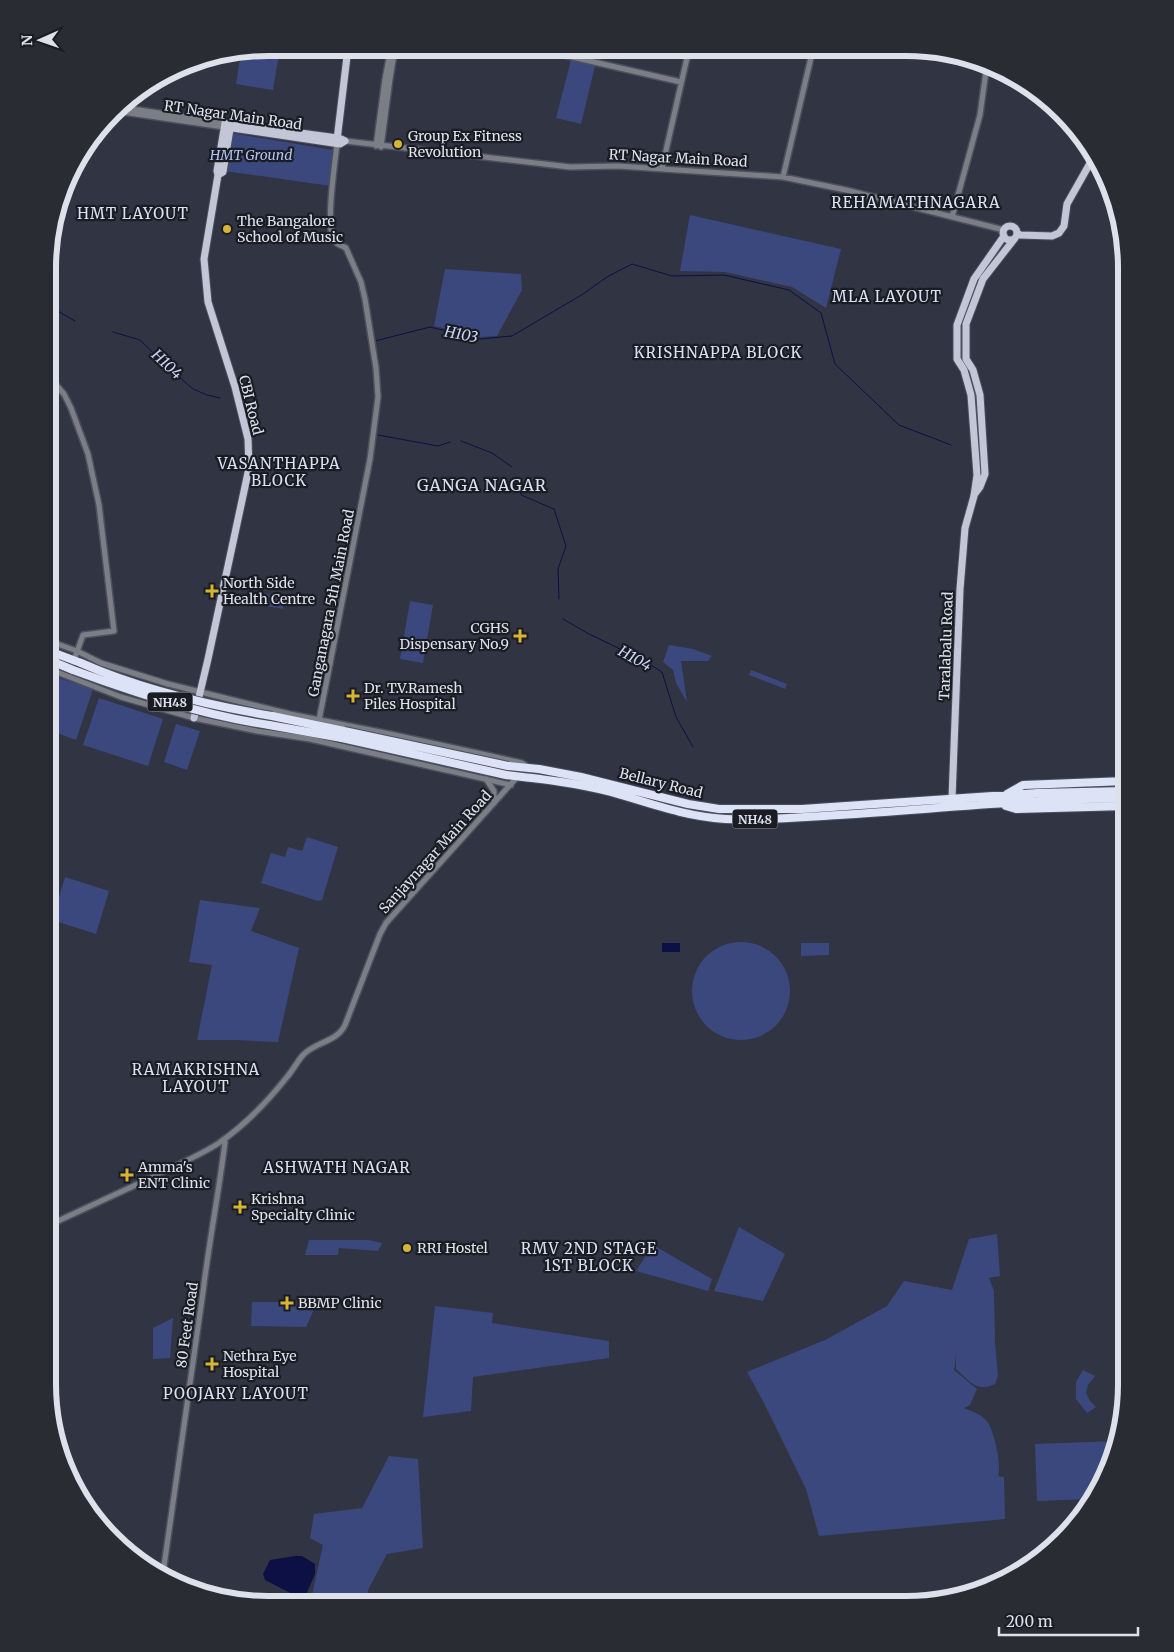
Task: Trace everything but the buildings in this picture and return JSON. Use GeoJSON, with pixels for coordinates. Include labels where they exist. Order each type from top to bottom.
{"type":"FeatureCollection","features":[{"type":"Feature","properties":{"kind":"highway","name":"NH48"},"geometry":{"type":"LineString","coordinates":[[56,654],[117,678],[162,692],[220,707],[272,716],[314,729]]}},
{"type":"Feature","properties":{"kind":"highway","name":"NH48"},"geometry":{"type":"LineString","coordinates":[[56,663],[157,698],[242,721],[314,729]]}},
{"type":"Feature","properties":{"kind":"highway","name":"Bellary Road"},"geometry":{"type":"LineString","coordinates":[[314,729],[507,771],[530,768],[611,783],[678,802],[718,808],[788,809],[1005,794]]}},
{"type":"Feature","properties":{"kind":"highway","name":"Bellary Road"},"geometry":{"type":"LineString","coordinates":[[507,771],[514,781],[546,780],[610,792],[668,810],[710,818],[782,818],[997,804]]}},
{"type":"Feature","properties":{"kind":"highway","name":"NH48"},"geometry":{"type":"LineString","coordinates":[[1005,794],[1023,785],[1118,781]]}},
{"type":"Feature","properties":{"kind":"highway"},"geometry":{"type":"LineString","coordinates":[[1005,794],[1118,791]]}},
{"type":"Feature","properties":{"kind":"highway"},"geometry":{"type":"LineString","coordinates":[[997,804],[1118,798]]}},
{"type":"Feature","properties":{"kind":"highway","name":"NH48"},"geometry":{"type":"LineString","coordinates":[[997,804],[1016,809],[1118,806]]}},
{"type":"Feature","properties":{"kind":"main road"},"geometry":{"type":"LineString","coordinates":[[337,140],[347,56]]}},
{"type":"Feature","properties":{"kind":"main road","name":"RT Nagar Main Road"},"geometry":{"type":"LineString","coordinates":[[228,125],[337,140],[340,144],[345,141]]}},
{"type":"Feature","properties":{"kind":"main road","name":"CBI Road"},"geometry":{"type":"LineString","coordinates":[[194,718],[249,468],[248,439],[238,398],[208,302],[204,259],[218,176],[217,171],[228,125]]}},
{"type":"Feature","properties":{"kind":"main road"},"geometry":{"type":"LineString","coordinates":[[1016,235],[1016,229],[1012,227],[1008,227],[1004,233],[1008,240],[1016,235],[1052,236],[1059,233],[1064,226],[1067,204],[1090,164]]}},
{"type":"Feature","properties":{"kind":"main road","name":"Taralabalu Road"},"geometry":{"type":"LineString","coordinates":[[952,799],[964,528],[974,496],[976,475],[971,395],[964,370],[957,359],[957,325],[974,279],[1004,233]]}},
{"type":"Feature","properties":{"kind":"main road","name":"Taralabalu Road"},"geometry":{"type":"LineString","coordinates":[[974,496],[985,474],[980,395],[973,370],[966,359],[966,324],[983,279],[1016,235]]}},
{"type":"Feature","properties":{"kind":"street"},"geometry":{"type":"LineString","coordinates":[[379,146],[385,78],[389,56]]}},
{"type":"Feature","properties":{"kind":"street"},"geometry":{"type":"LineString","coordinates":[[379,146],[394,56]]}},
{"type":"Feature","properties":{"kind":"street"},"geometry":{"type":"LineString","coordinates":[[568,56],[680,82]]}},
{"type":"Feature","properties":{"kind":"street"},"geometry":{"type":"LineString","coordinates":[[662,168],[686,56]]}},
{"type":"Feature","properties":{"kind":"street"},"geometry":{"type":"LineString","coordinates":[[783,177],[811,56]]}},
{"type":"Feature","properties":{"kind":"street"},"geometry":{"type":"LineString","coordinates":[[952,217],[980,115],[986,72]]}},
{"type":"Feature","properties":{"kind":"street","name":"RT Nagar Main Road"},"geometry":{"type":"LineString","coordinates":[[129,109],[228,125]]}},
{"type":"Feature","properties":{"kind":"street","name":"RT Nagar Main Road"},"geometry":{"type":"LineString","coordinates":[[125,112],[228,125]]}},
{"type":"Feature","properties":{"kind":"street","name":"Ganganagara 5th Main Road"},"geometry":{"type":"LineString","coordinates":[[314,729],[370,459],[378,397],[374,351],[361,282],[346,248],[336,243],[333,239],[331,215],[337,140]]}},
{"type":"Feature","properties":{"kind":"street","name":"RT Nagar Main Road"},"geometry":{"type":"LineString","coordinates":[[345,141],[570,167],[618,166],[662,168],[783,177],[836,188],[952,217],[1004,233]]}},
{"type":"Feature","properties":{"kind":"street"},"geometry":{"type":"LineString","coordinates":[[56,385],[64,394],[71,408],[88,454],[99,506],[114,631],[82,635],[77,651],[78,662]]}},
{"type":"Feature","properties":{"kind":"street"},"geometry":{"type":"LineString","coordinates":[[56,644],[128,673],[200,692],[445,770],[514,781]]}},
{"type":"Feature","properties":{"kind":"street"},"geometry":{"type":"LineString","coordinates":[[56,671],[121,697],[194,718],[257,731],[314,729],[390,734],[522,763],[530,768]]}},
{"type":"Feature","properties":{"kind":"street"},"geometry":{"type":"LineString","coordinates":[[445,770],[451,747]]}},
{"type":"Feature","properties":{"kind":"street"},"geometry":{"type":"LineString","coordinates":[[463,773],[468,752]]}},
{"type":"Feature","properties":{"kind":"street"},"geometry":{"type":"LineString","coordinates":[[463,773],[486,779],[514,781]]}},
{"type":"Feature","properties":{"kind":"street"},"geometry":{"type":"LineString","coordinates":[[486,779],[494,791],[494,803]]}},
{"type":"Feature","properties":{"kind":"street","name":"Sanjaynagar Main Road"},"geometry":{"type":"LineString","coordinates":[[56,1223],[190,1159],[224,1139],[254,1113],[274,1092],[310,1048],[329,1040],[343,1029],[386,923],[514,781]]}},
{"type":"Feature","properties":{"kind":"street","name":"80 Feet Road"},"geometry":{"type":"LineString","coordinates":[[163,1568],[183,1443],[224,1139]]}},
{"type":"Feature","properties":{"kind":"green space"},"geometry":{"type":"Polygon","coordinates":[[[279,56],[273,90],[236,84],[240,58],[279,56]]]}},
{"type":"Feature","properties":{"kind":"green space"},"geometry":{"type":"Polygon","coordinates":[[[571,60],[595,66],[581,124],[556,118],[571,60]]]}},
{"type":"Feature","properties":{"kind":"green space","name":"HMT Ground"},"geometry":{"type":"Polygon","coordinates":[[[231,133],[333,150],[331,186],[225,171],[231,133]]]}},
{"type":"Feature","properties":{"kind":"green space"},"geometry":{"type":"Polygon","coordinates":[[[690,215],[841,249],[826,308],[792,287],[725,272],[680,271],[690,215]]]}},
{"type":"Feature","properties":{"kind":"green space"},"geometry":{"type":"Polygon","coordinates":[[[445,269],[521,274],[522,290],[497,336],[480,337],[434,326],[445,269]]]}},
{"type":"Feature","properties":{"kind":"green space"},"geometry":{"type":"Polygon","coordinates":[[[262,593],[285,597],[283,609],[260,605],[262,593]]]}},
{"type":"Feature","properties":{"kind":"green space"},"geometry":{"type":"Polygon","coordinates":[[[410,601],[433,605],[423,663],[400,659],[410,601]]]}},
{"type":"Feature","properties":{"kind":"green space"},"geometry":{"type":"Polygon","coordinates":[[[669,645],[693,649],[712,656],[708,661],[681,661],[687,702],[676,683],[673,670],[663,662],[669,645]]]}},
{"type":"Feature","properties":{"kind":"green space"},"geometry":{"type":"Polygon","coordinates":[[[751,670],[787,684],[785,689],[749,675],[751,670]]]}},
{"type":"Feature","properties":{"kind":"green space"},"geometry":{"type":"Polygon","coordinates":[[[56,677],[93,689],[76,740],[56,733],[56,677]]]}},
{"type":"Feature","properties":{"kind":"green space"},"geometry":{"type":"Polygon","coordinates":[[[99,698],[163,719],[148,766],[83,745],[99,698]]]}},
{"type":"Feature","properties":{"kind":"green space"},"geometry":{"type":"Polygon","coordinates":[[[176,724],[200,731],[187,770],[164,762],[176,724]]]}},
{"type":"Feature","properties":{"kind":"green space"},"geometry":{"type":"Polygon","coordinates":[[[307,837],[338,847],[322,900],[318,901],[261,883],[271,853],[285,857],[288,847],[302,851],[307,837]]]}},
{"type":"Feature","properties":{"kind":"green space"},"geometry":{"type":"Polygon","coordinates":[[[65,877],[109,891],[96,934],[56,921],[56,907],[65,877]]]}},
{"type":"Feature","properties":{"kind":"green space"},"geometry":{"type":"Polygon","coordinates":[[[200,900],[260,908],[251,931],[299,948],[278,1042],[197,1040],[212,965],[189,962],[200,900]]]}},
{"type":"Feature","properties":{"kind":"green space"},"geometry":{"type":"Polygon","coordinates":[[[741,942],[760,946],[776,956],[786,972],[790,991],[786,1010],[776,1026],[760,1036],[741,1040],[722,1036],[706,1026],[696,1010],[692,991],[696,972],[706,956],[722,946],[741,942]]]}},
{"type":"Feature","properties":{"kind":"green space"},"geometry":{"type":"Polygon","coordinates":[[[801,943],[829,943],[829,955],[801,956],[801,943]]]}},
{"type":"Feature","properties":{"kind":"green space"},"geometry":{"type":"Polygon","coordinates":[[[739,1227],[785,1254],[763,1301],[714,1291],[739,1227]]]}},
{"type":"Feature","properties":{"kind":"green space"},"geometry":{"type":"Polygon","coordinates":[[[997,1234],[1000,1276],[989,1278],[994,1291],[998,1376],[995,1384],[983,1387],[974,1384],[956,1369],[956,1355],[954,1370],[977,1389],[970,1405],[964,1408],[983,1417],[988,1423],[994,1438],[999,1464],[998,1476],[1004,1477],[1005,1519],[819,1536],[806,1489],[747,1372],[825,1340],[887,1306],[904,1281],[952,1290],[969,1239],[997,1234]]]}},
{"type":"Feature","properties":{"kind":"green space"},"geometry":{"type":"Polygon","coordinates":[[[1117,1238],[1118,1238],[1118,1268],[1117,1238]]]}},
{"type":"Feature","properties":{"kind":"green space"},"geometry":{"type":"Polygon","coordinates":[[[309,1240],[368,1240],[382,1243],[378,1251],[339,1248],[338,1255],[305,1255],[309,1240]]]}},
{"type":"Feature","properties":{"kind":"green space"},"geometry":{"type":"Polygon","coordinates":[[[653,1245],[712,1279],[708,1291],[636,1271],[653,1245]]]}},
{"type":"Feature","properties":{"kind":"green space"},"geometry":{"type":"Polygon","coordinates":[[[252,1302],[293,1302],[292,1306],[315,1307],[306,1327],[251,1326],[252,1302]]]}},
{"type":"Feature","properties":{"kind":"green space"},"geometry":{"type":"Polygon","coordinates":[[[435,1306],[493,1313],[492,1323],[609,1341],[609,1358],[473,1377],[471,1411],[423,1417],[435,1306]]]}},
{"type":"Feature","properties":{"kind":"green space"},"geometry":{"type":"Polygon","coordinates":[[[173,1318],[170,1358],[153,1359],[153,1328],[173,1318]]]}},
{"type":"Feature","properties":{"kind":"green space"},"geometry":{"type":"Polygon","coordinates":[[[1083,1370],[1095,1376],[1088,1385],[1086,1393],[1096,1407],[1087,1413],[1076,1399],[1076,1382],[1083,1370]]]}},
{"type":"Feature","properties":{"kind":"green space"},"geometry":{"type":"Polygon","coordinates":[[[1110,1441],[1102,1465],[1083,1499],[1037,1501],[1035,1444],[1110,1441]]]}},
{"type":"Feature","properties":{"kind":"green space"},"geometry":{"type":"Polygon","coordinates":[[[389,1456],[418,1459],[423,1548],[387,1554],[368,1590],[368,1596],[310,1596],[312,1595],[323,1545],[310,1538],[314,1514],[362,1508],[389,1456]]]}},
{"type":"Feature","properties":{"kind":"shaded area"},"geometry":{"type":"Polygon","coordinates":[[[662,943],[680,943],[680,952],[662,952],[662,943]]]}},
{"type":"Feature","properties":{"kind":"shaded area"},"geometry":{"type":"Polygon","coordinates":[[[302,1556],[315,1564],[315,1574],[305,1596],[296,1596],[265,1580],[263,1574],[270,1560],[302,1556]]]}},
{"type":"Feature","properties":{"kind":"waterway","name":"H103"},"geometry":{"type":"LineString","coordinates":[[375,341],[430,327],[480,339],[512,336],[583,294],[607,277],[632,264],[672,276],[724,275],[789,290],[821,313],[835,364],[899,425],[951,445]]}},
{"type":"Feature","properties":{"kind":"waterway","name":"H104"},"geometry":{"type":"LineString","coordinates":[[56,310],[75,321]]}},
{"type":"Feature","properties":{"kind":"waterway","name":"H104"},"geometry":{"type":"LineString","coordinates":[[113,332],[140,340],[193,389],[220,398]]}},
{"type":"Feature","properties":{"kind":"waterway","name":"H104"},"geometry":{"type":"LineString","coordinates":[[378,435],[438,446],[450,442]]}},
{"type":"Feature","properties":{"kind":"waterway","name":"H104"},"geometry":{"type":"LineString","coordinates":[[461,441],[492,453],[512,467]]}},
{"type":"Feature","properties":{"kind":"waterway","name":"H104"},"geometry":{"type":"LineString","coordinates":[[518,483],[521,495],[554,509],[566,546],[558,569],[559,599]]}},
{"type":"Feature","properties":{"kind":"waterway","name":"H104"},"geometry":{"type":"LineString","coordinates":[[563,619],[643,660],[662,672],[676,717],[693,747]]}},
{"type":"Feature","properties":{"kind":"place","name":"Group Ex Fitness Revolution"},"geometry":{"type":"Point","coordinates":[398,144]}},
{"type":"Feature","properties":{"kind":"place","name":"The Bangalore School of Music"},"geometry":{"type":"Point","coordinates":[227,229]}},
{"type":"Feature","properties":{"kind":"place","name":"North Side Health Centre"},"geometry":{"type":"Point","coordinates":[212,591]}},
{"type":"Feature","properties":{"kind":"place","name":"CGHS Dispensary No.9"},"geometry":{"type":"Point","coordinates":[520,636]}},
{"type":"Feature","properties":{"kind":"place","name":"Dr. T.V.Ramesh Piles Hospital"},"geometry":{"type":"Point","coordinates":[353,696]}},
{"type":"Feature","properties":{"kind":"place","name":"Amma's ENT Clinic"},"geometry":{"type":"Point","coordinates":[127,1175]}},
{"type":"Feature","properties":{"kind":"place","name":"Krishna Specialty Clinic"},"geometry":{"type":"Point","coordinates":[240,1207]}},
{"type":"Feature","properties":{"kind":"place","name":"RRI Hostel"},"geometry":{"type":"Point","coordinates":[407,1248]}},
{"type":"Feature","properties":{"kind":"place","name":"BBMP Clinic"},"geometry":{"type":"Point","coordinates":[287,1303]}},
{"type":"Feature","properties":{"kind":"place","name":"Nethra Eye Hospital"},"geometry":{"type":"Point","coordinates":[212,1364]}},
{"type":"Feature","properties":{"kind":"district","name":"REHAMATHNAGARA"},"geometry":{"type":"Point","coordinates":[916,202]}},
{"type":"Feature","properties":{"kind":"district","name":"HMT LAYOUT"},"geometry":{"type":"Point","coordinates":[133,213]}},
{"type":"Feature","properties":{"kind":"district","name":"MLA LAYOUT"},"geometry":{"type":"Point","coordinates":[887,296]}},
{"type":"Feature","properties":{"kind":"district","name":"KRISHNAPPA BLOCK"},"geometry":{"type":"Point","coordinates":[718,352]}},
{"type":"Feature","properties":{"kind":"district","name":"VASANTHAPPA BLOCK"},"geometry":{"type":"Point","coordinates":[279,472]}},
{"type":"Feature","properties":{"kind":"district","name":"GANGA NAGAR"},"geometry":{"type":"Point","coordinates":[482,485]}},
{"type":"Feature","properties":{"kind":"district","name":"RAMAKRISHNA LAYOUT"},"geometry":{"type":"Point","coordinates":[196,1078]}},
{"type":"Feature","properties":{"kind":"district","name":"ASHWATH NAGAR"},"geometry":{"type":"Point","coordinates":[337,1167]}},
{"type":"Feature","properties":{"kind":"district","name":"RMV 2ND STAGE 1ST BLOCK"},"geometry":{"type":"Point","coordinates":[589,1256]}},
{"type":"Feature","properties":{"kind":"district","name":"POOJARY LAYOUT"},"geometry":{"type":"Point","coordinates":[236,1393]}}]}
